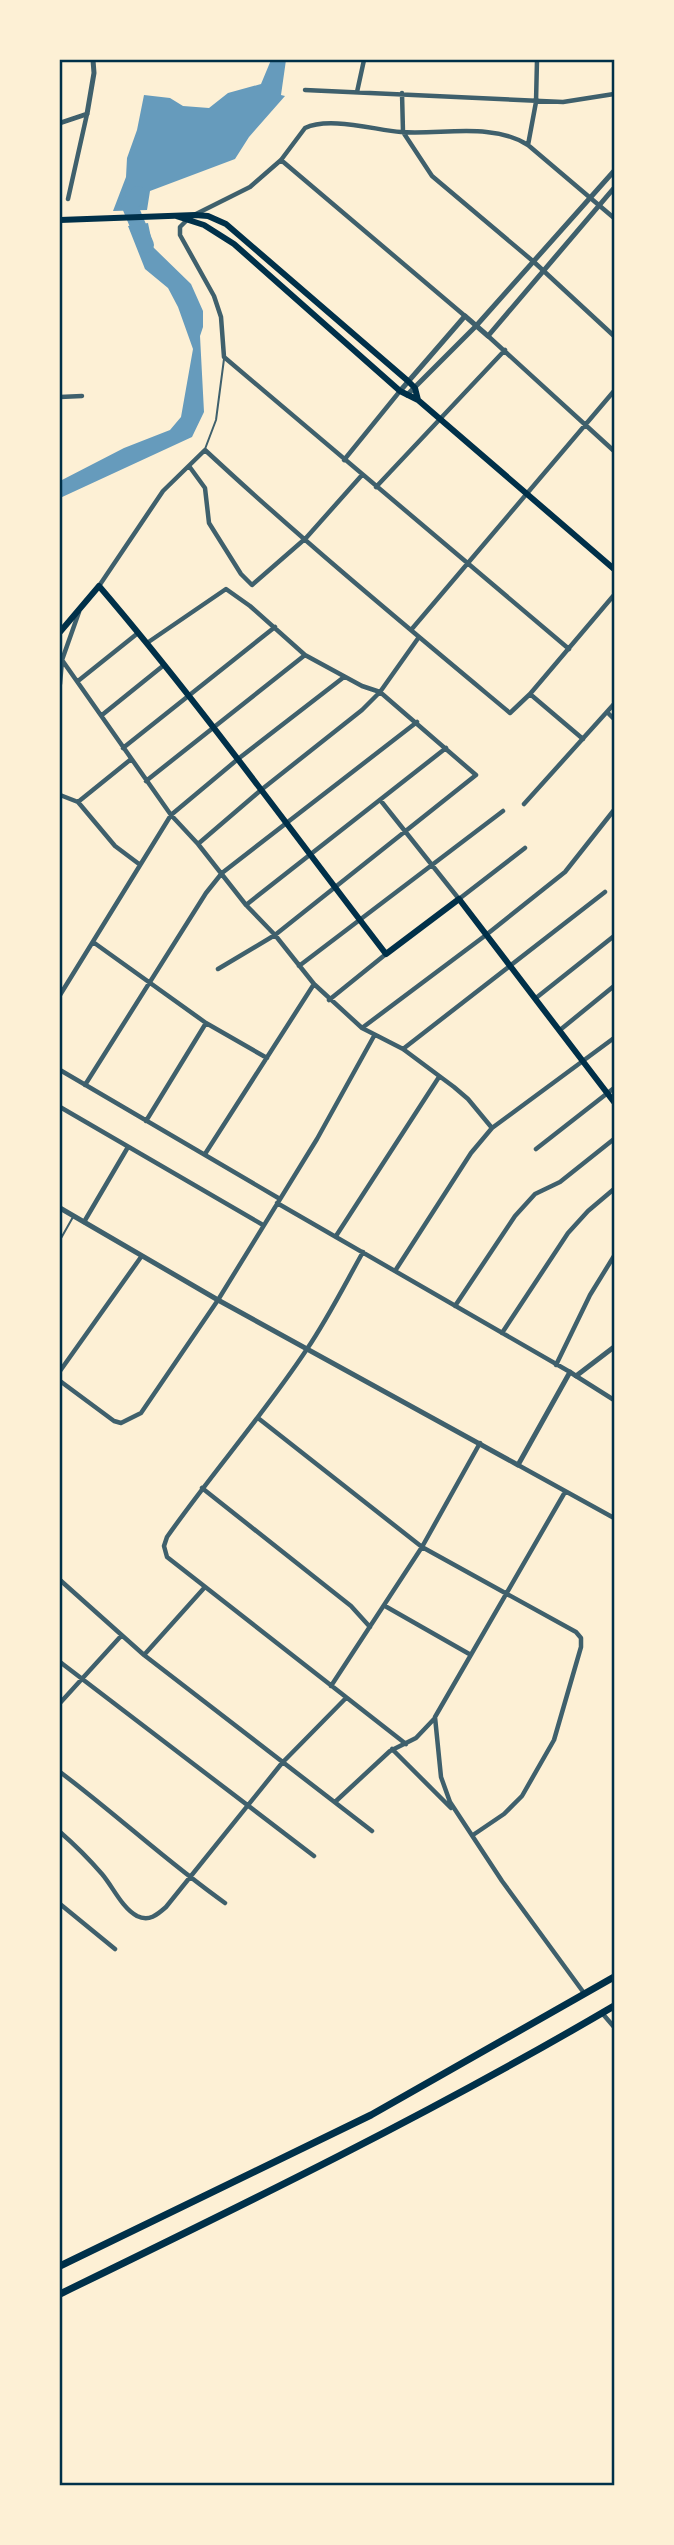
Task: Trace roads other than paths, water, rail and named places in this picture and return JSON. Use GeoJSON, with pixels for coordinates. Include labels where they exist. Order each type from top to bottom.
{"type":"FeatureCollection","features":[{"type":"Feature","properties":{"kind":"highway"},"geometry":{"type":"LineString","coordinates":[[60,2266],[371,2115],[614,1977]]}},
{"type":"Feature","properties":{"kind":"highway"},"geometry":{"type":"LineString","coordinates":[[60,2294],[264,2195],[467,2091],[614,2006]]}},
{"type":"Feature","properties":{"kind":"main road"},"geometry":{"type":"LineString","coordinates":[[60,220],[195,215],[208,216],[226,224],[408,381],[415,388],[418,400]]}},
{"type":"Feature","properties":{"kind":"main road"},"geometry":{"type":"LineString","coordinates":[[176,216],[204,225],[234,244],[400,390],[418,400],[441,419],[614,569]]}},
{"type":"Feature","properties":{"kind":"main road"},"geometry":{"type":"LineString","coordinates":[[60,632],[99,586],[215,729],[386,954],[459,899],[583,1061],[611,1091],[614,1102]]}},
{"type":"Feature","properties":{"kind":"street"},"geometry":{"type":"LineString","coordinates":[[68,199],[87,114],[94,74],[93,60]]}},
{"type":"Feature","properties":{"kind":"street"},"geometry":{"type":"LineString","coordinates":[[357,92],[364,60]]}},
{"type":"Feature","properties":{"kind":"street"},"geometry":{"type":"LineString","coordinates":[[528,145],[536,102],[537,60]]}},
{"type":"Feature","properties":{"kind":"street"},"geometry":{"type":"LineString","coordinates":[[305,90],[536,102],[563,102],[614,93]]}},
{"type":"Feature","properties":{"kind":"street"},"geometry":{"type":"LineString","coordinates":[[402,93],[403,132],[432,176],[534,262],[614,336]]}},
{"type":"Feature","properties":{"kind":"street"},"geometry":{"type":"LineString","coordinates":[[60,122],[87,114]]}},
{"type":"Feature","properties":{"kind":"street"},"geometry":{"type":"LineString","coordinates":[[195,215],[250,187],[281,160],[305,128],[317,123],[403,132],[468,131],[517,138],[614,218]]}},
{"type":"Feature","properties":{"kind":"street"},"geometry":{"type":"LineString","coordinates":[[281,160],[488,336],[614,451]]}},
{"type":"Feature","properties":{"kind":"street"},"geometry":{"type":"LineString","coordinates":[[407,395],[476,326],[614,171]]}},
{"type":"Feature","properties":{"kind":"street"},"geometry":{"type":"LineString","coordinates":[[488,336],[614,188]]}},
{"type":"Feature","properties":{"kind":"street"},"geometry":{"type":"LineString","coordinates":[[188,219],[180,227],[180,235],[214,296],[221,317],[224,357],[569,649]]}},
{"type":"Feature","properties":{"kind":"street"},"geometry":{"type":"LineString","coordinates":[[344,460],[400,390],[465,316]]}},
{"type":"Feature","properties":{"kind":"street"},"geometry":{"type":"LineString","coordinates":[[376,487],[505,351]]}},
{"type":"Feature","properties":{"kind":"street"},"geometry":{"type":"LineString","coordinates":[[411,630],[614,391]]}},
{"type":"Feature","properties":{"kind":"street"},"geometry":{"type":"LineString","coordinates":[[60,397],[82,396]]}},
{"type":"Feature","properties":{"kind":"street"},"geometry":{"type":"LineString","coordinates":[[99,586],[163,491],[205,450],[510,713],[530,694],[614,594]]}},
{"type":"Feature","properties":{"kind":"street"},"geometry":{"type":"LineString","coordinates":[[189,467],[205,488],[209,523],[241,574],[251,584],[306,538],[362,475]]}},
{"type":"Feature","properties":{"kind":"street"},"geometry":{"type":"LineString","coordinates":[[147,643],[226,589],[276,627],[306,655],[344,677],[380,692],[476,775],[275,935],[218,969]]}},
{"type":"Feature","properties":{"kind":"street"},"geometry":{"type":"LineString","coordinates":[[60,684],[62,660],[79,611]]}},
{"type":"Feature","properties":{"kind":"street"},"geometry":{"type":"LineString","coordinates":[[122,748],[276,627]]}},
{"type":"Feature","properties":{"kind":"street"},"geometry":{"type":"LineString","coordinates":[[78,681],[139,633]]}},
{"type":"Feature","properties":{"kind":"street"},"geometry":{"type":"LineString","coordinates":[[198,844],[261,790],[342,728],[380,692],[419,637]]}},
{"type":"Feature","properties":{"kind":"street"},"geometry":{"type":"LineString","coordinates":[[146,781],[306,655]]}},
{"type":"Feature","properties":{"kind":"street"},"geometry":{"type":"LineString","coordinates":[[62,660],[171,815],[314,984],[374,1037],[402,1049],[468,1098],[492,1128]]}},
{"type":"Feature","properties":{"kind":"street"},"geometry":{"type":"LineString","coordinates":[[102,715],[164,665]]}},
{"type":"Feature","properties":{"kind":"street"},"geometry":{"type":"LineString","coordinates":[[60,995],[171,815],[344,677]]}},
{"type":"Feature","properties":{"kind":"street"},"geometry":{"type":"LineString","coordinates":[[530,694],[583,739]]}},
{"type":"Feature","properties":{"kind":"street"},"geometry":{"type":"LineString","coordinates":[[524,804],[614,704]]}},
{"type":"Feature","properties":{"kind":"street"},"geometry":{"type":"LineString","coordinates":[[607,712],[614,719]]}},
{"type":"Feature","properties":{"kind":"street"},"geometry":{"type":"LineString","coordinates":[[85,1085],[206,893],[222,873],[417,722]]}},
{"type":"Feature","properties":{"kind":"street"},"geometry":{"type":"LineString","coordinates":[[246,905],[446,748]]}},
{"type":"Feature","properties":{"kind":"street"},"geometry":{"type":"LineString","coordinates":[[78,802],[131,760]]}},
{"type":"Feature","properties":{"kind":"street"},"geometry":{"type":"LineString","coordinates":[[60,796],[78,802],[115,846],[139,864]]}},
{"type":"Feature","properties":{"kind":"street"},"geometry":{"type":"LineString","coordinates":[[381,801],[459,899],[525,848]]}},
{"type":"Feature","properties":{"kind":"street"},"geometry":{"type":"LineString","coordinates":[[362,1028],[565,872],[614,810]]}},
{"type":"Feature","properties":{"kind":"street"},"geometry":{"type":"LineString","coordinates":[[299,966],[503,811]]}},
{"type":"Feature","properties":{"kind":"street"},"geometry":{"type":"LineString","coordinates":[[402,1049],[512,967],[606,892]]}},
{"type":"Feature","properties":{"kind":"street"},"geometry":{"type":"LineString","coordinates":[[536,998],[614,936]]}},
{"type":"Feature","properties":{"kind":"street"},"geometry":{"type":"LineString","coordinates":[[93,942],[206,1023],[267,1058]]}},
{"type":"Feature","properties":{"kind":"street"},"geometry":{"type":"LineString","coordinates":[[329,1000],[386,954]]}},
{"type":"Feature","properties":{"kind":"street"},"geometry":{"type":"LineString","coordinates":[[205,1154],[314,984]]}},
{"type":"Feature","properties":{"kind":"street"},"geometry":{"type":"LineString","coordinates":[[560,1030],[614,986]]}},
{"type":"Feature","properties":{"kind":"street"},"geometry":{"type":"LineString","coordinates":[[146,1121],[206,1023]]}},
{"type":"Feature","properties":{"kind":"street"},"geometry":{"type":"LineString","coordinates":[[60,1381],[114,1421],[121,1423],[141,1413],[218,1300],[317,1139],[374,1037]]}},
{"type":"Feature","properties":{"kind":"street"},"geometry":{"type":"LineString","coordinates":[[395,1270],[457,1174],[492,1128],[614,1038]]}},
{"type":"Feature","properties":{"kind":"street"},"geometry":{"type":"LineString","coordinates":[[60,1070],[614,1400]]}},
{"type":"Feature","properties":{"kind":"street"},"geometry":{"type":"LineString","coordinates":[[336,1236],[439,1077]]}},
{"type":"Feature","properties":{"kind":"street"},"geometry":{"type":"LineString","coordinates":[[536,1149],[611,1091]]}},
{"type":"Feature","properties":{"kind":"street"},"geometry":{"type":"LineString","coordinates":[[60,1107],[263,1225]]}},
{"type":"Feature","properties":{"kind":"street"},"geometry":{"type":"LineString","coordinates":[[455,1306],[507,1227],[535,1194],[560,1182],[614,1139]]}},
{"type":"Feature","properties":{"kind":"street"},"geometry":{"type":"LineString","coordinates":[[84,1222],[128,1147]]}},
{"type":"Feature","properties":{"kind":"street"},"geometry":{"type":"LineString","coordinates":[[502,1333],[568,1233],[614,1189]]}},
{"type":"Feature","properties":{"kind":"street"},"geometry":{"type":"LineString","coordinates":[[60,1208],[141,1257],[614,1518]]}},
{"type":"Feature","properties":{"kind":"street"},"geometry":{"type":"LineString","coordinates":[[363,1252],[308,1348],[258,1418],[202,1488],[167,1537],[164,1546],[167,1557],[406,1744]]}},
{"type":"Feature","properties":{"kind":"street"},"geometry":{"type":"LineString","coordinates":[[556,1364],[590,1295],[614,1256]]}},
{"type":"Feature","properties":{"kind":"street"},"geometry":{"type":"LineString","coordinates":[[60,1371],[141,1257]]}},
{"type":"Feature","properties":{"kind":"street"},"geometry":{"type":"LineString","coordinates":[[518,1465],[573,1374],[614,1347]]}},
{"type":"Feature","properties":{"kind":"street"},"geometry":{"type":"LineString","coordinates":[[258,1418],[422,1548],[508,1593],[576,1632],[581,1638],[581,1647],[554,1740],[522,1796],[504,1814],[473,1835]]}},
{"type":"Feature","properties":{"kind":"street"},"geometry":{"type":"LineString","coordinates":[[331,1686],[422,1548],[480,1443]]}},
{"type":"Feature","properties":{"kind":"street"},"geometry":{"type":"LineString","coordinates":[[202,1488],[351,1606],[370,1627]]}},
{"type":"Feature","properties":{"kind":"street"},"geometry":{"type":"LineString","coordinates":[[335,1802],[393,1749],[423,1732],[435,1717],[565,1492]]}},
{"type":"Feature","properties":{"kind":"street"},"geometry":{"type":"LineString","coordinates":[[60,1580],[144,1655],[372,1831]]}},
{"type":"Feature","properties":{"kind":"street"},"geometry":{"type":"LineString","coordinates":[[144,1655],[205,1587]]}},
{"type":"Feature","properties":{"kind":"street"},"geometry":{"type":"LineString","coordinates":[[385,1606],[471,1655]]}},
{"type":"Feature","properties":{"kind":"street"},"geometry":{"type":"LineString","coordinates":[[60,1703],[121,1636]]}},
{"type":"Feature","properties":{"kind":"street"},"geometry":{"type":"LineString","coordinates":[[60,1662],[314,1856]]}},
{"type":"Feature","properties":{"kind":"street"},"geometry":{"type":"LineString","coordinates":[[60,1832],[104,1875],[128,1909],[146,1919],[156,1916],[282,1763],[346,1698]]}},
{"type":"Feature","properties":{"kind":"street"},"geometry":{"type":"LineString","coordinates":[[435,1717],[441,1777],[455,1811]]}},
{"type":"Feature","properties":{"kind":"street"},"geometry":{"type":"LineString","coordinates":[[393,1749],[455,1811],[502,1881],[585,1994]]}},
{"type":"Feature","properties":{"kind":"street"},"geometry":{"type":"LineString","coordinates":[[60,1772],[113,1812],[189,1878],[225,1903]]}},
{"type":"Feature","properties":{"kind":"street"},"geometry":{"type":"LineString","coordinates":[[60,1904],[115,1949]]}},
{"type":"Feature","properties":{"kind":"street"},"geometry":{"type":"LineString","coordinates":[[602,2013],[614,2027]]}},
{"type":"Feature","properties":{"kind":"lane"},"geometry":{"type":"LineString","coordinates":[[205,450],[216,420],[224,357]]}},
{"type":"Feature","properties":{"kind":"lane"},"geometry":{"type":"LineString","coordinates":[[60,1240],[74,1216]]}},
{"type":"Feature","properties":{"kind":"water"},"geometry":{"type":"Polygon","coordinates":[[[271,60],[286,60],[281,95],[285,96],[249,137],[235,159],[150,191],[147,210],[113,211],[126,177],[127,158],[137,130],[144,95],[170,98],[183,106],[209,108],[228,93],[261,84],[271,60]]]}},
{"type":"Feature","properties":{"kind":"water"},"geometry":{"type":"Polygon","coordinates":[[[148,223],[153,247],[191,284],[203,311],[200,336],[204,412],[192,437],[60,498],[60,481],[124,448],[170,430],[181,417],[193,349],[168,288],[145,269],[128,226],[148,223]]]}},
{"type":"Feature","properties":{"kind":"waterway"},"geometry":{"type":"LineString","coordinates":[[138,194],[129,204],[146,245]]}}]}
